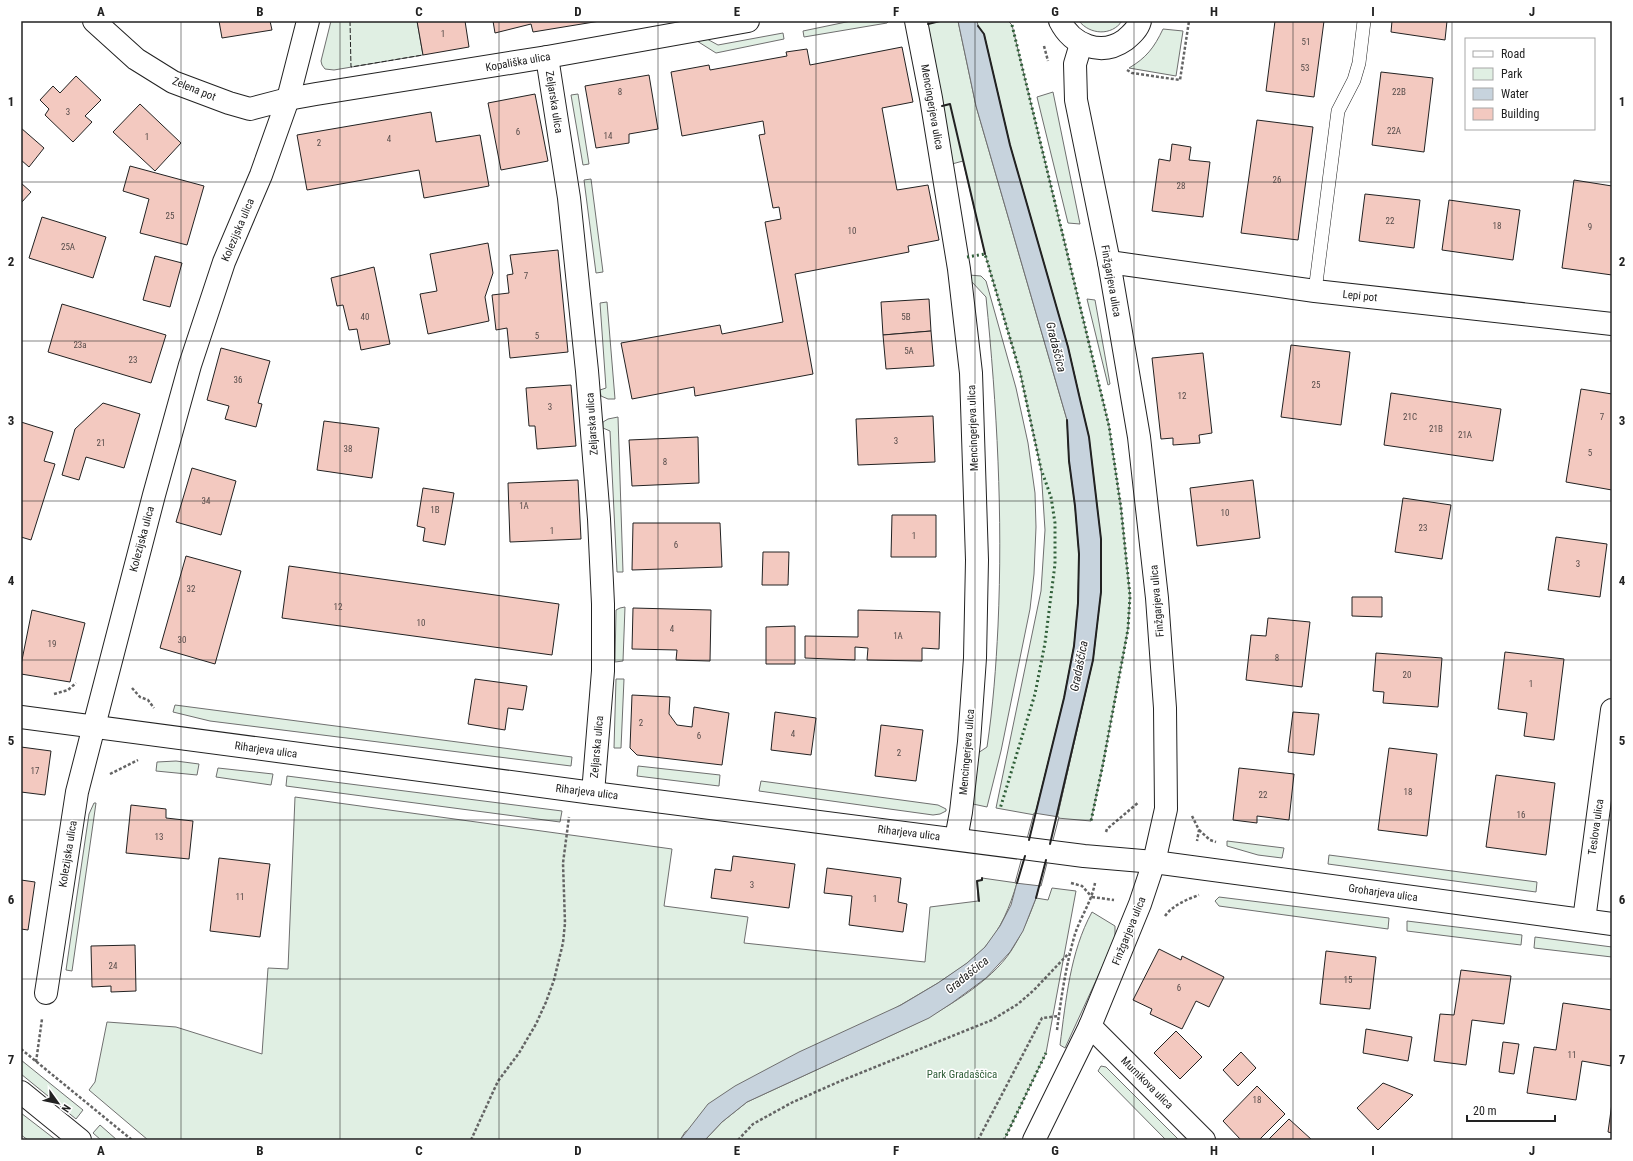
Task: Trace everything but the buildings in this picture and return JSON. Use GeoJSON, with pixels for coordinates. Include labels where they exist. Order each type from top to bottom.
{"type":"FeatureCollection","features":[{"type":"Feature","properties":{"kind":"street","name":"Zelena pot"},"geometry":{"type":"LineString","coordinates":[[94,21],[136,59],[173,82],[250,109],[288,99]]}},
{"type":"Feature","properties":{"kind":"street","name":"Kolezijska ulica"},"geometry":{"type":"LineString","coordinates":[[46,993],[77,792],[154,495],[190,365],[224,262],[261,175],[288,99],[308,21]]}},
{"type":"Feature","properties":{"kind":"street","name":"Kopališka ulica"},"geometry":{"type":"LineString","coordinates":[[288,99],[547,57],[748,21]]}},
{"type":"Feature","properties":{"kind":"street","name":"Mencingerjeva ulica"},"geometry":{"type":"LineString","coordinates":[[916,21],[931,98],[958,269],[971,373],[977,560],[975,658],[969,742],[961,812],[956,839]]}},
{"type":"Feature","properties":{"kind":"street"},"geometry":{"type":"LineString","coordinates":[[1060,21],[1064,30],[1072,37],[1081,44],[1093,48],[1107,48],[1120,44],[1131,36],[1140,21]]}},
{"type":"Feature","properties":{"kind":"street","name":"Finžgarjeva ulica"},"geometry":{"type":"LineString","coordinates":[[1034,1140],[1090,1026],[1140,904],[1154,862],[1166,809],[1165,708],[1157,598],[1138,437],[1108,262],[1076,100],[1075,64],[1081,44]]}},
{"type":"Feature","properties":{"kind":"street","name":"Zeljarska ulica"},"geometry":{"type":"LineString","coordinates":[[547,57],[569,198],[588,371],[599,519],[603,671],[583,792]]}},
{"type":"Feature","properties":{"kind":"street","name":"Lepi pot"},"geometry":{"type":"LineString","coordinates":[[1108,262],[1315,291],[1612,324]]}},
{"type":"Feature","properties":{"kind":"street","name":"Teslova ulica"},"geometry":{"type":"LineString","coordinates":[[1584,920],[1612,710]]}},
{"type":"Feature","properties":{"kind":"street","name":"Riharjeva ulica"},"geometry":{"type":"LineString","coordinates":[[21,717],[583,792],[1092,857],[1154,862]]}},
{"type":"Feature","properties":{"kind":"street","name":"Groharjeva ulica"},"geometry":{"type":"LineString","coordinates":[[1154,862],[1612,924]]}},
{"type":"Feature","properties":{"kind":"street","name":"Murnikova ulica"},"geometry":{"type":"LineString","coordinates":[[1090,1026],[1204,1140]]}},
{"type":"Feature","properties":{"kind":"street"},"geometry":{"type":"LineString","coordinates":[[21,1092],[80,1140]]}},
{"type":"Feature","properties":{"kind":"lane"},"geometry":{"type":"LineString","coordinates":[[1315,291],[1338,111],[1354,80],[1359,63],[1364,21]]}},
{"type":"Feature","properties":{"kind":"path"},"geometry":{"type":"LineString","coordinates":[[1123,67],[1132,73],[1180,80],[1189,21]]}},
{"type":"Feature","properties":{"kind":"path"},"geometry":{"type":"LineString","coordinates":[[62,692],[68,690],[80,679]]}},
{"type":"Feature","properties":{"kind":"path"},"geometry":{"type":"LineString","coordinates":[[130,683],[134,692],[140,697],[148,700],[148,705]]}},
{"type":"Feature","properties":{"kind":"path"},"geometry":{"type":"LineString","coordinates":[[106,776],[117,769],[129,765]]}},
{"type":"Feature","properties":{"kind":"path"},"geometry":{"type":"LineString","coordinates":[[471,1140],[498,1081],[519,1053],[536,1024],[546,1002],[559,960],[565,923],[563,863],[583,792]]}},
{"type":"Feature","properties":{"kind":"path"},"geometry":{"type":"LineString","coordinates":[[1056,1037],[1070,953],[1079,924],[1092,897],[1092,857],[1106,829],[1142,800]]}},
{"type":"Feature","properties":{"kind":"path"},"geometry":{"type":"LineString","coordinates":[[1199,830],[1210,840],[1216,842]]}},
{"type":"Feature","properties":{"kind":"path"},"geometry":{"type":"LineString","coordinates":[[1077,884],[1082,886],[1092,897]]}},
{"type":"Feature","properties":{"kind":"path"},"geometry":{"type":"LineString","coordinates":[[738,1140],[753,1124],[793,1102],[850,1077],[992,1020],[1018,1004],[1034,990],[1070,953]]}},
{"type":"Feature","properties":{"kind":"path"},"geometry":{"type":"LineString","coordinates":[[36,1062],[46,993]]}},
{"type":"Feature","properties":{"kind":"path"},"geometry":{"type":"LineString","coordinates":[[978,1140],[1042,1018],[1059,1016]]}},
{"type":"Feature","properties":{"kind":"path"},"geometry":{"type":"LineString","coordinates":[[21,1049],[132,1140]]}},
{"type":"Feature","properties":{"kind":"green space"},"geometry":{"type":"Polygon","coordinates":[[[331,21],[417,21],[423,55],[334,70],[325,69],[321,61],[331,21]]]}},
{"type":"Feature","properties":{"kind":"green space"},"geometry":{"type":"Polygon","coordinates":[[[851,21],[889,21],[887,23],[804,37],[803,31],[851,21]]]}},
{"type":"Feature","properties":{"kind":"green space"},"geometry":{"type":"Polygon","coordinates":[[[940,21],[958,21],[976,106],[1067,420],[1069,461],[1079,554],[1078,603],[1074,646],[1064,698],[1035,815],[996,808],[1041,591],[1045,530],[1041,469],[1020,372],[985,254],[963,161],[952,164],[928,24],[940,21]]]}},
{"type":"Feature","properties":{"kind":"green space"},"geometry":{"type":"Polygon","coordinates":[[[977,21],[1008,21],[1012,25],[1109,426],[1121,508],[1130,596],[1128,629],[1091,821],[1057,818],[1093,660],[1101,592],[1079,395],[1068,347],[1010,145],[984,34],[978,26],[977,21]]]}},
{"type":"Feature","properties":{"kind":"green space"},"geometry":{"type":"Polygon","coordinates":[[[1079,21],[1122,21],[1113,29],[1101,32],[1089,29],[1079,21]]]}},
{"type":"Feature","properties":{"kind":"green space"},"geometry":{"type":"Polygon","coordinates":[[[1163,29],[1183,31],[1176,76],[1129,68],[1149,52],[1163,29]]]}},
{"type":"Feature","properties":{"kind":"green space"},"geometry":{"type":"Polygon","coordinates":[[[783,33],[784,39],[716,53],[697,41],[707,39],[718,45],[783,33]]]}},
{"type":"Feature","properties":{"kind":"green space"},"geometry":{"type":"Polygon","coordinates":[[[1053,92],[1080,224],[1068,223],[1037,97],[1053,92]]]}},
{"type":"Feature","properties":{"kind":"green space"},"geometry":{"type":"Polygon","coordinates":[[[578,94],[589,164],[583,165],[571,95],[578,94]]]}},
{"type":"Feature","properties":{"kind":"green space"},"geometry":{"type":"Polygon","coordinates":[[[591,179],[603,272],[596,273],[584,180],[591,179]]]}},
{"type":"Feature","properties":{"kind":"green space"},"geometry":{"type":"Polygon","coordinates":[[[969,275],[981,276],[986,281],[1016,388],[1028,443],[1035,493],[1036,527],[1034,574],[1030,609],[1001,751],[987,807],[973,804],[975,755],[987,747],[995,672],[998,626],[1000,543],[998,461],[986,297],[971,281],[969,275]]]}},
{"type":"Feature","properties":{"kind":"green space"},"geometry":{"type":"Polygon","coordinates":[[[1087,299],[1095,300],[1110,384],[1108,385],[1087,299]]]}},
{"type":"Feature","properties":{"kind":"green space"},"geometry":{"type":"Polygon","coordinates":[[[607,302],[615,399],[608,399],[601,396],[600,390],[606,388],[600,303],[607,302]]]}},
{"type":"Feature","properties":{"kind":"green space"},"geometry":{"type":"Polygon","coordinates":[[[618,417],[623,572],[617,572],[610,431],[603,428],[603,422],[608,419],[618,417]]]}},
{"type":"Feature","properties":{"kind":"green space"},"geometry":{"type":"Polygon","coordinates":[[[625,607],[623,661],[615,662],[616,610],[625,607]]]}},
{"type":"Feature","properties":{"kind":"green space"},"geometry":{"type":"Polygon","coordinates":[[[616,679],[624,679],[621,748],[614,748],[616,679]]]}},
{"type":"Feature","properties":{"kind":"green space"},"geometry":{"type":"Polygon","coordinates":[[[175,705],[572,757],[571,766],[210,721],[173,712],[175,705]]]}},
{"type":"Feature","properties":{"kind":"green space"},"geometry":{"type":"Polygon","coordinates":[[[176,761],[199,764],[197,775],[156,771],[157,762],[176,761]]]}},
{"type":"Feature","properties":{"kind":"green space"},"geometry":{"type":"Polygon","coordinates":[[[638,766],[720,775],[719,786],[637,776],[638,766]]]}},
{"type":"Feature","properties":{"kind":"green space"},"geometry":{"type":"Polygon","coordinates":[[[218,768],[273,774],[271,785],[216,777],[218,768]]]}},
{"type":"Feature","properties":{"kind":"green space"},"geometry":{"type":"Polygon","coordinates":[[[287,776],[562,811],[560,822],[286,786],[287,776]]]}},
{"type":"Feature","properties":{"kind":"green space"},"geometry":{"type":"Polygon","coordinates":[[[761,781],[938,805],[946,809],[946,811],[933,815],[759,791],[761,781]]]}},
{"type":"Feature","properties":{"kind":"green space"},"geometry":{"type":"Polygon","coordinates":[[[295,797],[672,849],[664,906],[748,917],[744,943],[925,962],[930,907],[978,901],[977,881],[982,880],[982,878],[1017,883],[1008,909],[996,933],[985,947],[969,962],[938,983],[685,1132],[680,1140],[148,1140],[89,1090],[95,1082],[107,1022],[176,1027],[262,1054],[268,968],[288,969],[295,797]]]}},
{"type":"Feature","properties":{"kind":"green space"},"geometry":{"type":"Polygon","coordinates":[[[94,803],[96,803],[72,971],[66,970],[89,814],[94,803]]]}},
{"type":"Feature","properties":{"kind":"green space"},"geometry":{"type":"Polygon","coordinates":[[[1227,841],[1284,848],[1282,858],[1258,855],[1227,846],[1227,841]]]}},
{"type":"Feature","properties":{"kind":"green space"},"geometry":{"type":"Polygon","coordinates":[[[1329,855],[1537,882],[1536,892],[1328,864],[1329,855]]]}},
{"type":"Feature","properties":{"kind":"green space","name":"Park Gradaščica"},"geometry":{"type":"Polygon","coordinates":[[[1052,888],[1076,891],[1046,1053],[1004,1140],[705,1140],[722,1122],[747,1102],[909,1027],[936,1013],[965,995],[1002,963],[1019,938],[1036,898],[1048,900],[1052,888]]]}},
{"type":"Feature","properties":{"kind":"green space"},"geometry":{"type":"Polygon","coordinates":[[[1219,897],[1389,918],[1388,929],[1219,906],[1215,901],[1219,897]]]}},
{"type":"Feature","properties":{"kind":"green space"},"geometry":{"type":"Polygon","coordinates":[[[1092,912],[1115,926],[1115,937],[1065,1048],[1060,1045],[1070,977],[1079,943],[1092,912]]]}},
{"type":"Feature","properties":{"kind":"green space"},"geometry":{"type":"Polygon","coordinates":[[[1407,921],[1522,935],[1521,945],[1407,931],[1407,921]]]}},
{"type":"Feature","properties":{"kind":"green space"},"geometry":{"type":"Polygon","coordinates":[[[1535,937],[1612,947],[1612,957],[1534,948],[1535,937]]]}},
{"type":"Feature","properties":{"kind":"green space"},"geometry":{"type":"Polygon","coordinates":[[[21,1060],[83,1110],[76,1119],[21,1074],[21,1060]]]}},
{"type":"Feature","properties":{"kind":"green space"},"geometry":{"type":"Polygon","coordinates":[[[1101,1066],[1106,1067],[1179,1140],[1166,1140],[1098,1071],[1101,1066]]]}},
{"type":"Feature","properties":{"kind":"green space"},"geometry":{"type":"Polygon","coordinates":[[[21,1113],[56,1140],[28,1140],[21,1135],[21,1113]]]}},
{"type":"Feature","properties":{"kind":"green space"},"geometry":{"type":"Polygon","coordinates":[[[100,1125],[117,1140],[101,1140],[93,1133],[100,1125]]]}},
{"type":"Feature","properties":{"kind":"water","name":"Gradaščica"},"geometry":{"type":"Polygon","coordinates":[[[958,21],[977,21],[978,26],[984,34],[1010,145],[1068,347],[1089,437],[1101,539],[1101,592],[1093,660],[1057,818],[1036,898],[1023,931],[1010,952],[986,978],[929,1018],[747,1102],[722,1122],[705,1140],[680,1140],[708,1104],[735,1086],[799,1052],[901,1005],[938,983],[967,963],[985,947],[1000,926],[1011,905],[1035,815],[1064,698],[1074,646],[1078,603],[1079,554],[1069,461],[1067,420],[976,106],[958,21]]]}},
{"type":"Feature","properties":{"kind":"pier"},"geometry":{"type":"Polygon","coordinates":[[[1034,813],[1059,817],[1041,886],[1015,883],[1034,813]]]}},
{"type":"Feature","properties":{"kind":"hedge"},"geometry":{"type":"LineString","coordinates":[[1012,25],[1109,426],[1121,508],[1130,596],[1128,629],[1091,821]]}},
{"type":"Feature","properties":{"kind":"hedge"},"geometry":{"type":"LineString","coordinates":[[967,257],[985,254],[1020,372],[1041,469],[1051,497],[1055,523],[1055,564],[1045,643],[1035,694],[1000,809]]}},
{"type":"Feature","properties":{"kind":"hedge"},"geometry":{"type":"LineString","coordinates":[[1004,1140],[1046,1053]]}},
{"type":"Feature","properties":{"kind":"fence"},"geometry":{"type":"LineString","coordinates":[[350,21],[351,67],[423,55]]}},
{"type":"Feature","properties":{"kind":"wall"},"geometry":{"type":"LineString","coordinates":[[928,24],[940,21]]}},
{"type":"Feature","properties":{"kind":"wall"},"geometry":{"type":"LineString","coordinates":[[978,26],[984,34],[1010,145],[1068,347],[1089,437],[1101,539],[1101,592],[1093,660],[1050,844]]}},
{"type":"Feature","properties":{"kind":"wall"},"geometry":{"type":"LineString","coordinates":[[942,106],[950,104],[985,254]]}},
{"type":"Feature","properties":{"kind":"wall"},"geometry":{"type":"LineString","coordinates":[[1029,840],[1064,698],[1074,646],[1078,603],[1079,554],[1069,461],[1067,420]]}},
{"type":"Feature","properties":{"kind":"wall"},"geometry":{"type":"LineString","coordinates":[[1017,883],[1025,856]]}},
{"type":"Feature","properties":{"kind":"wall"},"geometry":{"type":"LineString","coordinates":[[1036,898],[1046,860]]}},
{"type":"Feature","properties":{"kind":"wall"},"geometry":{"type":"LineString","coordinates":[[979,901],[977,881],[982,880],[982,878]]}}]}
